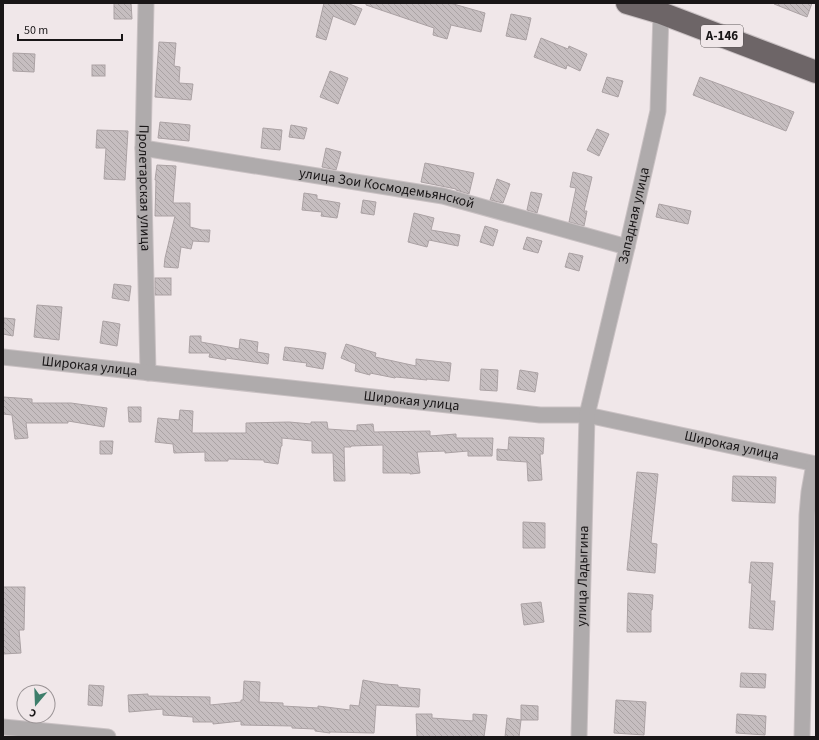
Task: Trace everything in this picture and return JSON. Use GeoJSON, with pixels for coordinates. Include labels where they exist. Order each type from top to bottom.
{"type":"FeatureCollection","features":[{"type":"Feature","properties":{"kind":"highway","name":"А-146"},"geometry":{"type":"LineString","coordinates":[[626,3],[661,13],[816,72]]}},
{"type":"Feature","properties":{"kind":"street","name":"Пролетарская улица"},"geometry":{"type":"LineString","coordinates":[[146,3],[143,148],[148,373]]}},
{"type":"Feature","properties":{"kind":"street","name":"Западная улица"},"geometry":{"type":"LineString","coordinates":[[587,415],[658,111],[661,13]]}},
{"type":"Feature","properties":{"kind":"street","name":"улица Зои Космодемьянской"},"geometry":{"type":"LineString","coordinates":[[143,148],[443,196],[627,247]]}},
{"type":"Feature","properties":{"kind":"street","name":"Широкая улица"},"geometry":{"type":"LineString","coordinates":[[3,357],[540,415],[587,415],[815,464]]}},
{"type":"Feature","properties":{"kind":"street","name":"улица Ладыгина"},"geometry":{"type":"LineString","coordinates":[[579,737],[587,415]]}},
{"type":"Feature","properties":{"kind":"street"},"geometry":{"type":"LineString","coordinates":[[802,737],[807,515],[809,492],[815,464]]}},
{"type":"Feature","properties":{"kind":"street"},"geometry":{"type":"LineString","coordinates":[[3,727],[108,737]]}},
{"type":"Feature","properties":{"kind":"building"},"geometry":{"type":"Polygon","coordinates":[[[114,3],[131,3],[132,19],[114,19],[114,3]]]}},
{"type":"Feature","properties":{"kind":"building"},"geometry":{"type":"Polygon","coordinates":[[[324,3],[347,3],[362,9],[355,25],[333,16],[326,40],[316,37],[324,3]]]}},
{"type":"Feature","properties":{"kind":"building"},"geometry":{"type":"Polygon","coordinates":[[[366,3],[450,3],[485,13],[481,32],[451,25],[447,39],[433,35],[434,28],[366,5],[366,3]]]}},
{"type":"Feature","properties":{"kind":"building"},"geometry":{"type":"Polygon","coordinates":[[[774,3],[812,3],[807,17],[774,3]]]}},
{"type":"Feature","properties":{"kind":"building"},"geometry":{"type":"Polygon","coordinates":[[[511,14],[531,18],[526,40],[506,36],[511,14]]]}},
{"type":"Feature","properties":{"kind":"building"},"geometry":{"type":"Polygon","coordinates":[[[541,38],[568,49],[569,46],[587,54],[580,71],[567,65],[566,69],[534,57],[541,38]]]}},
{"type":"Feature","properties":{"kind":"building"},"geometry":{"type":"Polygon","coordinates":[[[159,42],[176,43],[174,66],[180,67],[179,83],[193,84],[191,100],[155,97],[159,42]]]}},
{"type":"Feature","properties":{"kind":"building"},"geometry":{"type":"Polygon","coordinates":[[[13,53],[35,54],[34,72],[13,71],[13,53]]]}},
{"type":"Feature","properties":{"kind":"building"},"geometry":{"type":"Polygon","coordinates":[[[92,65],[105,65],[105,76],[92,76],[92,65]]]}},
{"type":"Feature","properties":{"kind":"building"},"geometry":{"type":"Polygon","coordinates":[[[330,71],[348,78],[338,104],[320,97],[330,71]]]}},
{"type":"Feature","properties":{"kind":"building"},"geometry":{"type":"Polygon","coordinates":[[[607,77],[623,81],[618,97],[602,92],[607,77]]]}},
{"type":"Feature","properties":{"kind":"building"},"geometry":{"type":"Polygon","coordinates":[[[700,77],[794,112],[786,131],[693,95],[700,77]]]}},
{"type":"Feature","properties":{"kind":"building"},"geometry":{"type":"Polygon","coordinates":[[[160,122],[190,125],[189,141],[158,138],[160,122]]]}},
{"type":"Feature","properties":{"kind":"building"},"geometry":{"type":"Polygon","coordinates":[[[291,125],[307,128],[304,139],[289,137],[291,125]]]}},
{"type":"Feature","properties":{"kind":"building"},"geometry":{"type":"Polygon","coordinates":[[[263,128],[282,130],[280,150],[261,148],[263,128]]]}},
{"type":"Feature","properties":{"kind":"building"},"geometry":{"type":"Polygon","coordinates":[[[597,129],[609,134],[599,156],[587,150],[597,129]]]}},
{"type":"Feature","properties":{"kind":"building"},"geometry":{"type":"Polygon","coordinates":[[[97,130],[128,131],[125,180],[104,179],[106,148],[96,148],[97,130]]]}},
{"type":"Feature","properties":{"kind":"building"},"geometry":{"type":"Polygon","coordinates":[[[326,148],[341,152],[336,170],[322,167],[326,148]]]}},
{"type":"Feature","properties":{"kind":"building"},"geometry":{"type":"Polygon","coordinates":[[[425,163],[474,173],[469,194],[456,189],[421,182],[425,163]]]}},
{"type":"Feature","properties":{"kind":"building"},"geometry":{"type":"Polygon","coordinates":[[[157,165],[176,166],[173,203],[190,203],[190,227],[210,230],[209,242],[193,241],[191,249],[181,247],[178,268],[164,267],[175,216],[155,216],[155,180],[157,165]]]}},
{"type":"Feature","properties":{"kind":"building"},"geometry":{"type":"Polygon","coordinates":[[[573,172],[592,177],[584,211],[587,211],[584,226],[569,222],[576,188],[570,187],[573,172]]]}},
{"type":"Feature","properties":{"kind":"building"},"geometry":{"type":"Polygon","coordinates":[[[497,179],[510,184],[503,203],[490,200],[497,179]]]}},
{"type":"Feature","properties":{"kind":"building"},"geometry":{"type":"Polygon","coordinates":[[[531,192],[542,194],[537,213],[527,210],[531,192]]]}},
{"type":"Feature","properties":{"kind":"building"},"geometry":{"type":"Polygon","coordinates":[[[304,193],[317,195],[317,199],[340,203],[337,218],[321,216],[322,212],[302,210],[304,193]]]}},
{"type":"Feature","properties":{"kind":"building"},"geometry":{"type":"Polygon","coordinates":[[[363,200],[376,202],[374,215],[361,213],[363,200]]]}},
{"type":"Feature","properties":{"kind":"building"},"geometry":{"type":"Polygon","coordinates":[[[659,204],[691,211],[688,224],[656,217],[659,204]]]}},
{"type":"Feature","properties":{"kind":"building"},"geometry":{"type":"Polygon","coordinates":[[[414,213],[434,218],[431,230],[460,235],[458,246],[429,240],[427,247],[408,242],[414,213]]]}},
{"type":"Feature","properties":{"kind":"building"},"geometry":{"type":"Polygon","coordinates":[[[485,226],[498,230],[493,246],[480,242],[485,226]]]}},
{"type":"Feature","properties":{"kind":"building"},"geometry":{"type":"Polygon","coordinates":[[[527,237],[542,241],[538,253],[523,249],[527,237]]]}},
{"type":"Feature","properties":{"kind":"building"},"geometry":{"type":"Polygon","coordinates":[[[569,253],[583,256],[579,271],[565,267],[569,253]]]}},
{"type":"Feature","properties":{"kind":"building"},"geometry":{"type":"Polygon","coordinates":[[[155,278],[171,278],[171,295],[155,295],[155,278]]]}},
{"type":"Feature","properties":{"kind":"building"},"geometry":{"type":"Polygon","coordinates":[[[114,284],[131,286],[129,301],[112,298],[114,284]]]}},
{"type":"Feature","properties":{"kind":"building"},"geometry":{"type":"Polygon","coordinates":[[[37,305],[62,307],[59,340],[34,337],[37,305]]]}},
{"type":"Feature","properties":{"kind":"building"},"geometry":{"type":"Polygon","coordinates":[[[4,318],[15,319],[13,336],[3,334],[4,318]]]}},
{"type":"Feature","properties":{"kind":"building"},"geometry":{"type":"Polygon","coordinates":[[[103,321],[120,324],[117,346],[100,343],[103,321]]]}},
{"type":"Feature","properties":{"kind":"building"},"geometry":{"type":"Polygon","coordinates":[[[190,336],[201,336],[201,342],[239,349],[240,339],[258,342],[257,352],[269,354],[268,364],[209,357],[210,353],[189,353],[190,336]]]}},
{"type":"Feature","properties":{"kind":"building"},"geometry":{"type":"Polygon","coordinates":[[[346,344],[376,353],[375,357],[416,366],[416,359],[451,363],[449,381],[395,378],[370,373],[370,375],[355,371],[356,364],[341,358],[346,344]]]}},
{"type":"Feature","properties":{"kind":"building"},"geometry":{"type":"Polygon","coordinates":[[[285,347],[326,353],[323,369],[306,366],[307,363],[283,360],[285,347]]]}},
{"type":"Feature","properties":{"kind":"building"},"geometry":{"type":"Polygon","coordinates":[[[481,369],[498,370],[497,391],[480,390],[481,369]]]}},
{"type":"Feature","properties":{"kind":"building"},"geometry":{"type":"Polygon","coordinates":[[[520,370],[538,373],[535,392],[517,389],[520,370]]]}},
{"type":"Feature","properties":{"kind":"building"},"geometry":{"type":"Polygon","coordinates":[[[3,397],[32,399],[32,403],[71,403],[107,408],[104,427],[68,421],[68,423],[26,423],[28,438],[15,439],[12,415],[3,414],[3,397]]]}},
{"type":"Feature","properties":{"kind":"building"},"geometry":{"type":"Polygon","coordinates":[[[128,407],[141,407],[141,422],[129,422],[128,407]]]}},
{"type":"Feature","properties":{"kind":"building"},"geometry":{"type":"Polygon","coordinates":[[[180,410],[193,411],[192,433],[246,433],[246,423],[289,422],[311,424],[311,422],[327,422],[328,429],[357,431],[357,425],[373,424],[374,432],[430,431],[430,436],[456,434],[456,438],[493,438],[492,456],[468,456],[468,451],[445,453],[445,451],[417,452],[420,473],[383,473],[383,445],[344,447],[345,481],[334,481],[333,453],[312,453],[312,441],[282,438],[282,446],[278,464],[264,462],[264,460],[228,459],[228,461],[205,461],[205,452],[174,453],[173,444],[155,442],[158,418],[179,420],[180,410]]]}},
{"type":"Feature","properties":{"kind":"building"},"geometry":{"type":"Polygon","coordinates":[[[509,437],[544,438],[543,454],[540,454],[542,480],[528,481],[527,462],[497,460],[497,449],[508,450],[509,437]]]}},
{"type":"Feature","properties":{"kind":"building"},"geometry":{"type":"Polygon","coordinates":[[[100,441],[113,441],[112,454],[100,454],[100,441]]]}},
{"type":"Feature","properties":{"kind":"building"},"geometry":{"type":"Polygon","coordinates":[[[637,472],[658,474],[651,543],[657,544],[655,573],[627,570],[637,472]]]}},
{"type":"Feature","properties":{"kind":"building"},"geometry":{"type":"Polygon","coordinates":[[[733,476],[776,477],[775,503],[732,501],[733,476]]]}},
{"type":"Feature","properties":{"kind":"building"},"geometry":{"type":"Polygon","coordinates":[[[523,522],[545,523],[545,548],[523,548],[523,522]]]}},
{"type":"Feature","properties":{"kind":"building"},"geometry":{"type":"Polygon","coordinates":[[[751,562],[773,563],[770,601],[775,601],[773,630],[749,628],[752,583],[749,583],[751,562]]]}},
{"type":"Feature","properties":{"kind":"building"},"geometry":{"type":"Polygon","coordinates":[[[3,587],[25,587],[24,630],[19,630],[21,653],[3,654],[3,587]]]}},
{"type":"Feature","properties":{"kind":"building"},"geometry":{"type":"Polygon","coordinates":[[[628,593],[653,595],[651,632],[627,632],[628,593]]]}},
{"type":"Feature","properties":{"kind":"building"},"geometry":{"type":"Polygon","coordinates":[[[541,602],[544,622],[524,625],[521,604],[541,602]]]}},
{"type":"Feature","properties":{"kind":"building"},"geometry":{"type":"Polygon","coordinates":[[[741,673],[766,674],[765,688],[740,687],[741,673]]]}},
{"type":"Feature","properties":{"kind":"building"},"geometry":{"type":"Polygon","coordinates":[[[363,680],[398,685],[398,687],[420,689],[419,707],[376,705],[374,733],[330,733],[315,731],[315,729],[292,728],[292,726],[241,725],[241,721],[213,724],[213,722],[193,722],[193,717],[163,715],[163,709],[129,712],[128,695],[148,694],[148,696],[210,697],[210,705],[241,702],[241,700],[243,700],[244,681],[260,682],[259,702],[283,703],[283,706],[318,708],[318,706],[350,710],[350,705],[359,706],[363,680]]]}},
{"type":"Feature","properties":{"kind":"building"},"geometry":{"type":"Polygon","coordinates":[[[89,685],[104,686],[102,706],[88,705],[89,685]]]}},
{"type":"Feature","properties":{"kind":"building"},"geometry":{"type":"Polygon","coordinates":[[[616,700],[646,702],[644,735],[614,733],[616,700]]]}},
{"type":"Feature","properties":{"kind":"building"},"geometry":{"type":"Polygon","coordinates":[[[521,705],[538,706],[538,720],[521,720],[521,705]]]}},
{"type":"Feature","properties":{"kind":"building"},"geometry":{"type":"Polygon","coordinates":[[[416,714],[432,714],[432,718],[473,721],[473,714],[487,715],[484,737],[417,737],[416,714]]]}},
{"type":"Feature","properties":{"kind":"building"},"geometry":{"type":"Polygon","coordinates":[[[737,714],[766,716],[765,735],[736,733],[737,714]]]}},
{"type":"Feature","properties":{"kind":"building"},"geometry":{"type":"Polygon","coordinates":[[[507,718],[521,720],[519,737],[505,737],[507,718]]]}}]}
